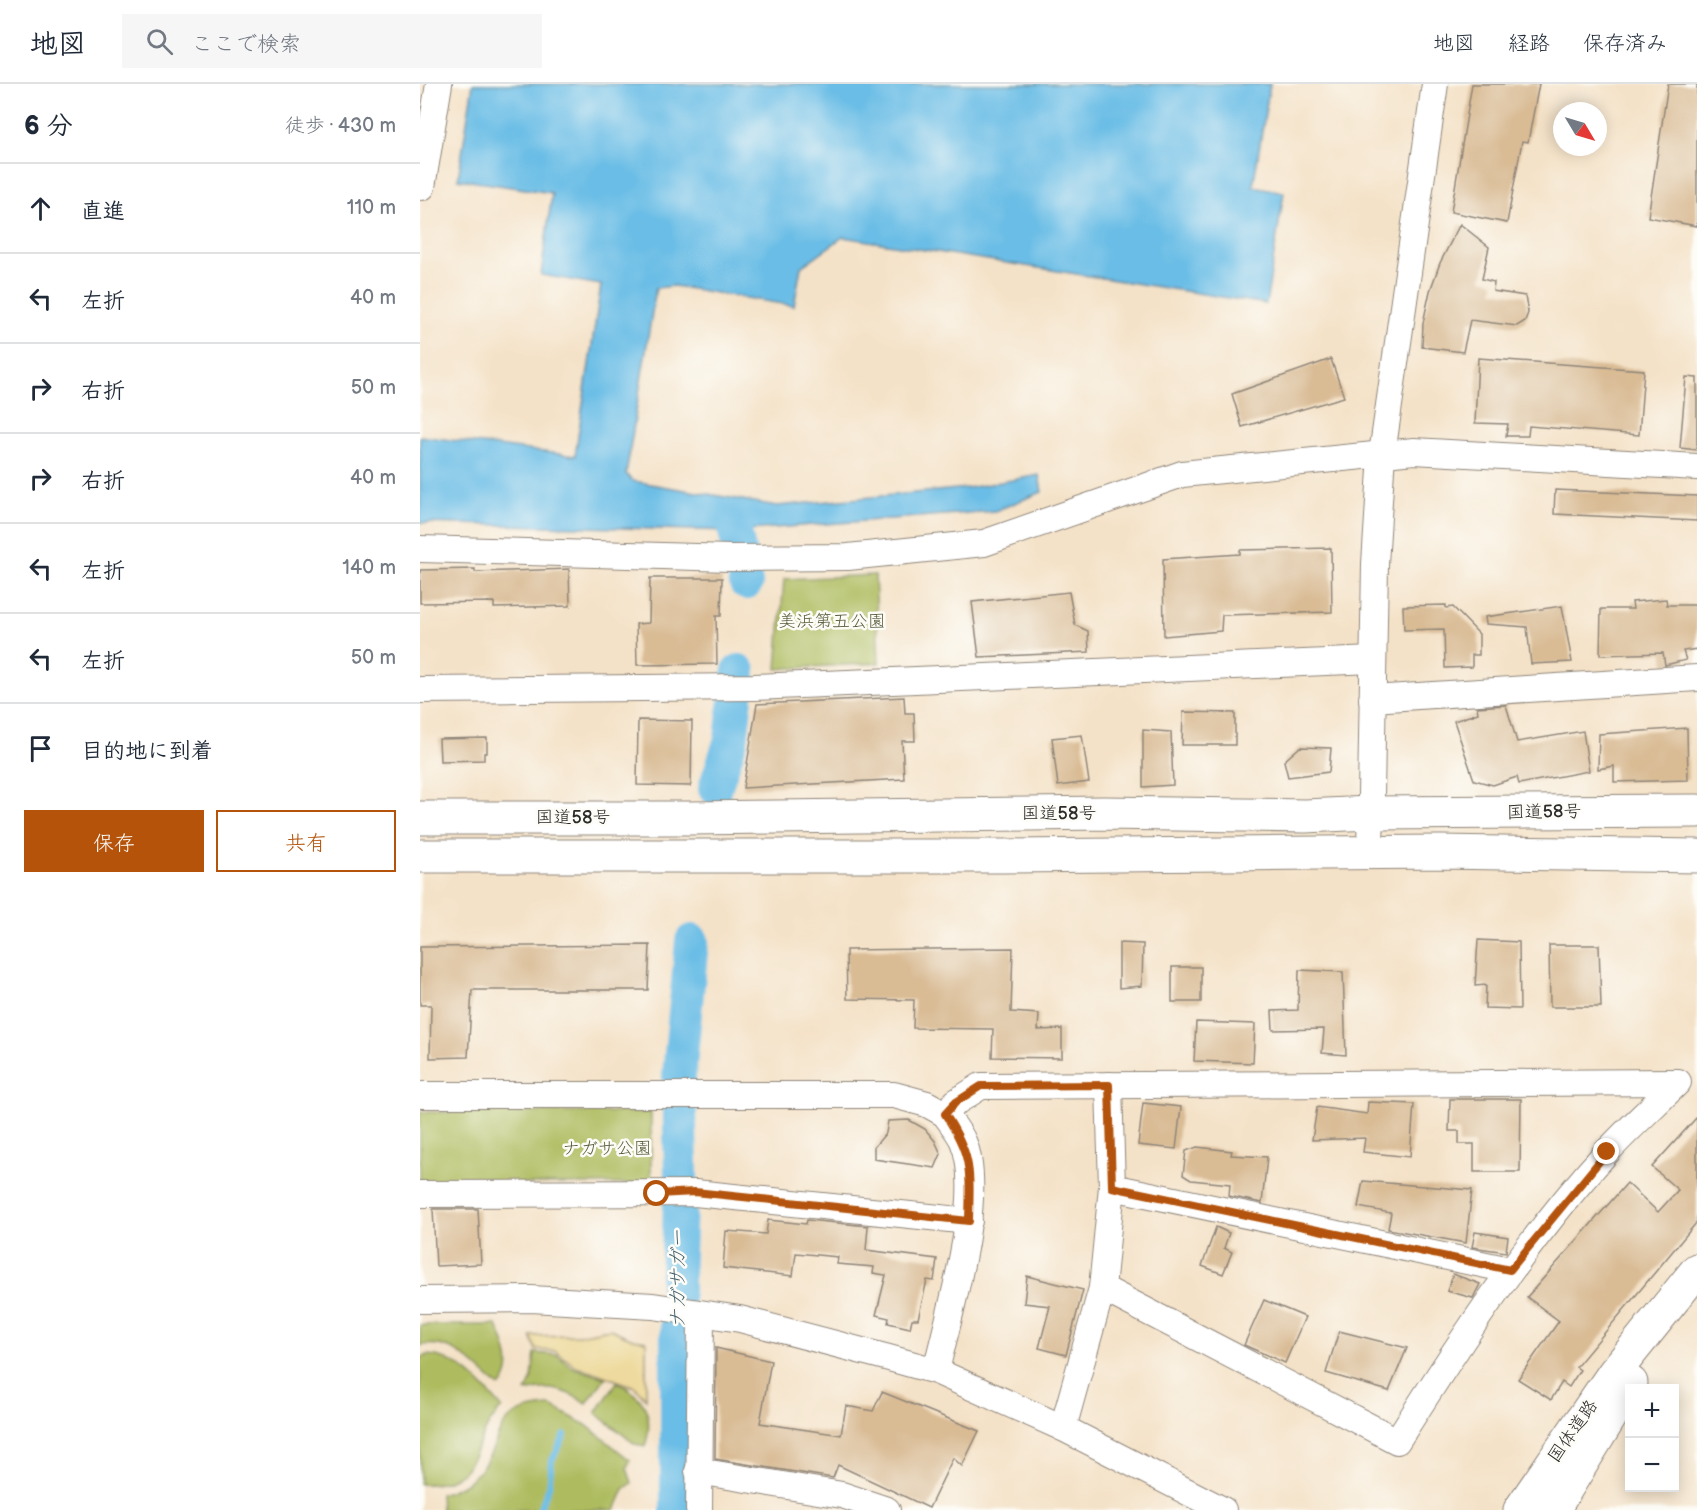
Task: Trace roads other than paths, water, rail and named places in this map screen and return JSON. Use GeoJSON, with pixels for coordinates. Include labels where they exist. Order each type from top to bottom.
{"type":"FeatureCollection","features":[{"type":"Feature","properties":{"kind":"main road","name":"国道58号"},"geometry":{"type":"LineString","coordinates":[[420,818],[690,818],[1104,813],[1305,816],[1371,813],[1697,811]]}},
{"type":"Feature","properties":{"kind":"main road"},"geometry":{"type":"LineString","coordinates":[[420,856],[1370,854],[1697,856]]}},
{"type":"Feature","properties":{"kind":"main road","name":"国体道路"},"geometry":{"type":"LineString","coordinates":[[1520,1510],[1614,1372],[1697,1270]]}},
{"type":"Feature","properties":{"kind":"main road","name":"国体道路"},"geometry":{"type":"LineString","coordinates":[[1553,1510],[1635,1376],[1697,1303]]}},
{"type":"Feature","properties":{"kind":"street"},"geometry":{"type":"LineString","coordinates":[[422,186],[439,84]]}},
{"type":"Feature","properties":{"kind":"street"},"geometry":{"type":"LineString","coordinates":[[1370,854],[1375,564],[1382,454],[1435,84]]}},
{"type":"Feature","properties":{"kind":"street"},"geometry":{"type":"LineString","coordinates":[[420,549],[730,558],[848,557],[984,543],[1182,474],[1382,454],[1433,452],[1697,467]]}},
{"type":"Feature","properties":{"kind":"street"},"geometry":{"type":"LineString","coordinates":[[420,690],[754,687],[1373,660]]}},
{"type":"Feature","properties":{"kind":"street"},"geometry":{"type":"LineString","coordinates":[[1372,699],[1697,678]]}},
{"type":"Feature","properties":{"kind":"street"},"geometry":{"type":"LineString","coordinates":[[945,1114],[956,1102],[981,1086],[1678,1083],[1607,1152],[1510,1270],[1456,1347],[1397,1441],[1102,1288]]}},
{"type":"Feature","properties":{"kind":"street"},"geometry":{"type":"LineString","coordinates":[[1063,1428],[1102,1288],[1112,1187],[1109,1085]]}},
{"type":"Feature","properties":{"kind":"street"},"geometry":{"type":"LineString","coordinates":[[420,1095],[894,1095],[927,1104],[945,1114],[963,1141],[970,1171],[969,1221],[936,1371]]}},
{"type":"Feature","properties":{"kind":"street"},"geometry":{"type":"LineString","coordinates":[[1112,1187],[1510,1270]]}},
{"type":"Feature","properties":{"kind":"street"},"geometry":{"type":"LineString","coordinates":[[420,1194],[695,1192],[969,1221]]}},
{"type":"Feature","properties":{"kind":"street"},"geometry":{"type":"LineString","coordinates":[[420,1300],[531,1299],[654,1306],[740,1319],[936,1371],[1063,1428],[1178,1500],[1222,1510]]}},
{"type":"Feature","properties":{"kind":"street"},"geometry":{"type":"LineString","coordinates":[[699,1510],[700,1314]]}},
{"type":"Feature","properties":{"kind":"street"},"geometry":{"type":"LineString","coordinates":[[698,1470],[842,1495],[887,1510]]}},
{"type":"Feature","properties":{"kind":"water"},"geometry":{"type":"Polygon","coordinates":[[[473,84],[1270,84],[1253,186],[1284,192],[1266,304],[843,237],[801,267],[794,306],[674,286],[656,288],[626,474],[633,481],[777,506],[968,488],[1039,475],[1042,492],[995,511],[735,531],[420,523],[420,436],[575,456],[601,285],[541,275],[552,193],[458,179],[473,84]]]}},
{"type":"Feature","properties":{"kind":"waterway","name":"ナガサガー"},"geometry":{"type":"LineString","coordinates":[[735,531],[746,583]]}},
{"type":"Feature","properties":{"kind":"waterway","name":"ナガサガー"},"geometry":{"type":"LineString","coordinates":[[715,788],[731,740],[739,671]]}},
{"type":"Feature","properties":{"kind":"waterway","name":"ナガサガー"},"geometry":{"type":"LineString","coordinates":[[677,1510],[677,1280],[681,1178],[679,1075],[692,941]]}},
{"type":"Feature","properties":{"kind":"waterway"},"geometry":{"type":"LineString","coordinates":[[539,1510],[549,1487],[552,1460],[565,1435]]}},
{"type":"Feature","properties":{"kind":"park label","name":"美浜第五公園"},"geometry":{"type":"Point","coordinates":[832,621]}},
{"type":"Feature","properties":{"kind":"park label","name":"ナガサ公園"},"geometry":{"type":"Point","coordinates":[607,1148]}}]}
